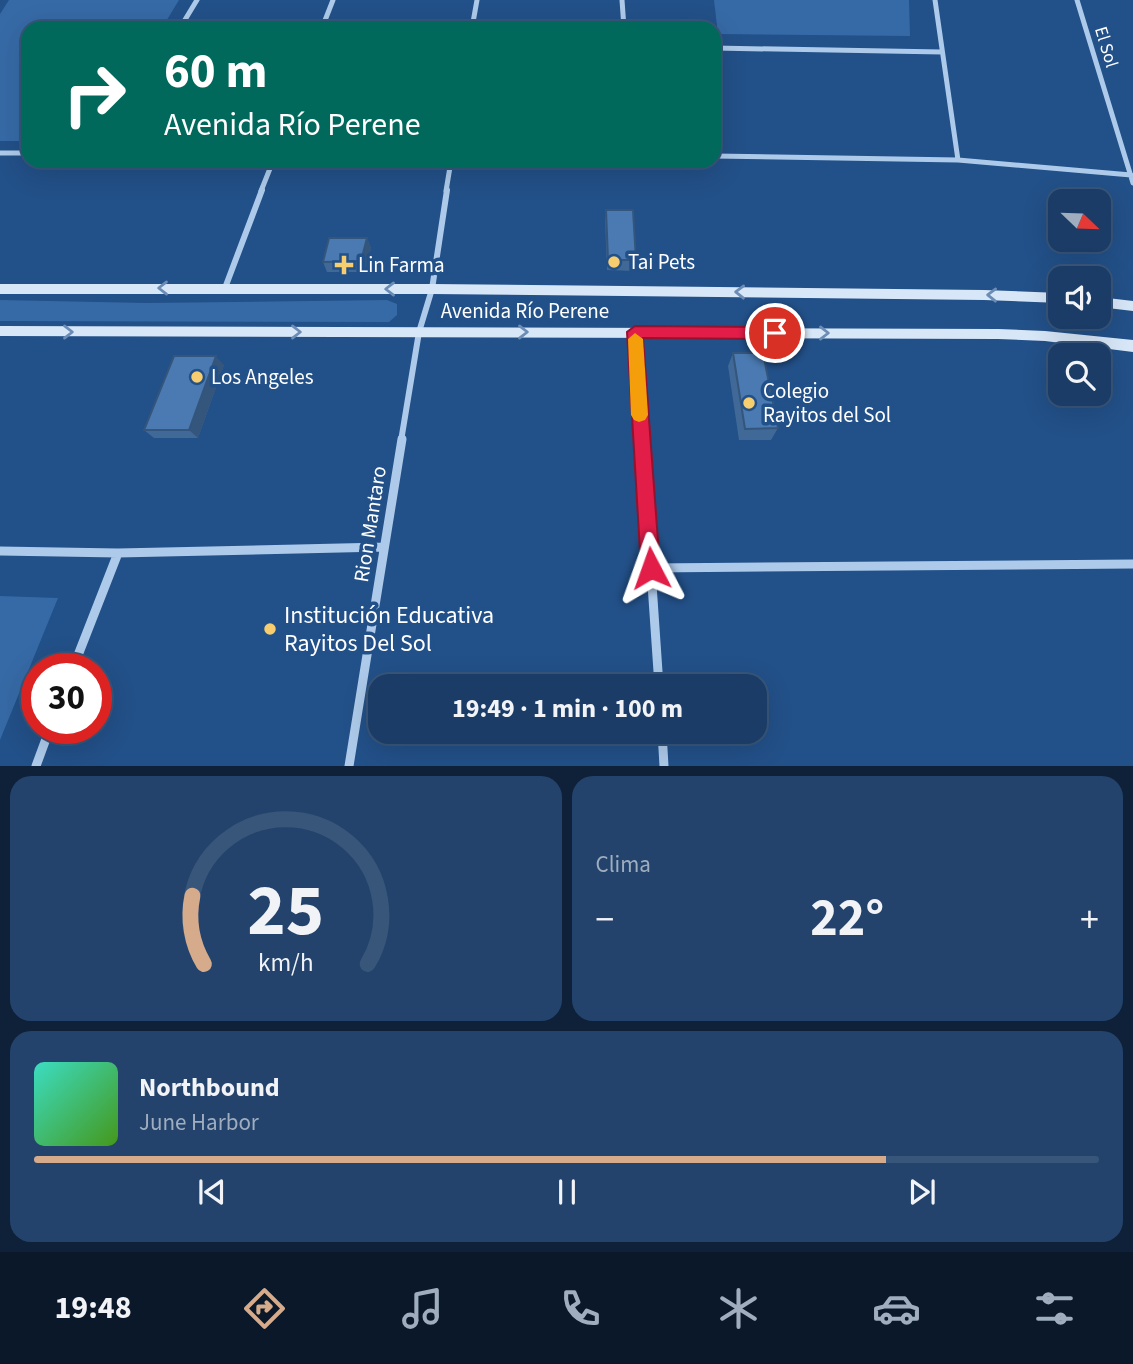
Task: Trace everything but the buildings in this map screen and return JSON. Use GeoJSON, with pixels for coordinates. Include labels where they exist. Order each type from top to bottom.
{"type":"FeatureCollection","features":[{"type":"Feature","properties":{"kind":"street"},"geometry":{"type":"LineString","coordinates":[[184,21],[197,0]]}},
{"type":"Feature","properties":{"kind":"street"},"geometry":{"type":"LineString","coordinates":[[324,21],[332,0]]}},
{"type":"Feature","properties":{"kind":"street"},"geometry":{"type":"LineString","coordinates":[[473,21],[477,0]]}},
{"type":"Feature","properties":{"kind":"street"},"geometry":{"type":"LineString","coordinates":[[622,0],[624,21]]}},
{"type":"Feature","properties":{"kind":"street"},"geometry":{"type":"LineString","coordinates":[[935,0],[958,160]]}},
{"type":"Feature","properties":{"kind":"street","name":"El Sol"},"geometry":{"type":"LineString","coordinates":[[1077,0],[1133,183]]}},
{"type":"Feature","properties":{"kind":"street"},"geometry":{"type":"LineString","coordinates":[[721,48],[943,52]]}},
{"type":"Feature","properties":{"kind":"street"},"geometry":{"type":"LineString","coordinates":[[0,153],[21,153]]}},
{"type":"Feature","properties":{"kind":"street"},"geometry":{"type":"LineString","coordinates":[[721,156],[958,160],[1131,176]]}},
{"type":"Feature","properties":{"kind":"street"},"geometry":{"type":"LineString","coordinates":[[225,288],[270,168]]}},
{"type":"Feature","properties":{"kind":"street","name":"Rion Mantaro"},"geometry":{"type":"LineString","coordinates":[[349,765],[419,332],[432,289],[451,168]]}},
{"type":"Feature","properties":{"kind":"street","name":"Avenida Río Perene"},"geometry":{"type":"LineString","coordinates":[[0,289],[432,289],[1048,298]]}},
{"type":"Feature","properties":{"kind":"street"},"geometry":{"type":"LineString","coordinates":[[1111,303],[1133,306]]}},
{"type":"Feature","properties":{"kind":"street","name":"Avenida Río Perene"},"geometry":{"type":"LineString","coordinates":[[0,331],[998,334],[1057,337],[1133,346]]}},
{"type":"Feature","properties":{"kind":"street"},"geometry":{"type":"LineString","coordinates":[[635,332],[658,674]]}},
{"type":"Feature","properties":{"kind":"street"},"geometry":{"type":"LineString","coordinates":[[0,551],[118,553],[384,547]]}},
{"type":"Feature","properties":{"kind":"street"},"geometry":{"type":"LineString","coordinates":[[79,653],[118,553]]}},
{"type":"Feature","properties":{"kind":"street"},"geometry":{"type":"LineString","coordinates":[[651,568],[1133,564]]}},
{"type":"Feature","properties":{"kind":"street"},"geometry":{"type":"LineString","coordinates":[[36,765],[44,744]]}},
{"type":"Feature","properties":{"kind":"street"},"geometry":{"type":"LineString","coordinates":[[663,744],[664,765]]}},
{"type":"Feature","properties":{"kind":"shaded area"},"geometry":{"type":"Polygon","coordinates":[[[9,0],[179,0],[166,21],[21,21],[21,141],[0,141],[0,14],[9,0]]]}},
{"type":"Feature","properties":{"kind":"shaded area"},"geometry":{"type":"Polygon","coordinates":[[[714,0],[909,0],[910,36],[721,34],[721,21],[716,21],[714,0]]]}},
{"type":"Feature","properties":{"kind":"shaded area"},"geometry":{"type":"Polygon","coordinates":[[[0,300],[147,303],[387,300],[397,304],[397,315],[389,322],[0,321],[0,300]]]}},
{"type":"Feature","properties":{"kind":"shaded area"},"geometry":{"type":"Polygon","coordinates":[[[0,596],[58,598],[36,653],[21,653],[21,689],[0,740],[0,596]]]}},
{"type":"Feature","properties":{"kind":"slow traffic"},"geometry":{"type":"LineString","coordinates":[[635,339],[639,415]]}},
{"type":"Feature","properties":{"kind":"place","name":"Tai Pets"},"geometry":{"type":"Point","coordinates":[614,262]}},
{"type":"Feature","properties":{"kind":"place","name":"Lin Farma"},"geometry":{"type":"Point","coordinates":[344,265]}},
{"type":"Feature","properties":{"kind":"place","name":"Los Angeles"},"geometry":{"type":"Point","coordinates":[197,377]}},
{"type":"Feature","properties":{"kind":"place","name":"Colegio Rayitos del Sol"},"geometry":{"type":"Point","coordinates":[749,403]}},
{"type":"Feature","properties":{"kind":"place","name":"Institución Educativa Rayitos Del Sol"},"geometry":{"type":"Point","coordinates":[270,629]}},
{"type":"Feature","properties":{"kind":"route"},"geometry":{"type":"LineString","coordinates":[[651,568],[635,332],[775,333]]}}]}
